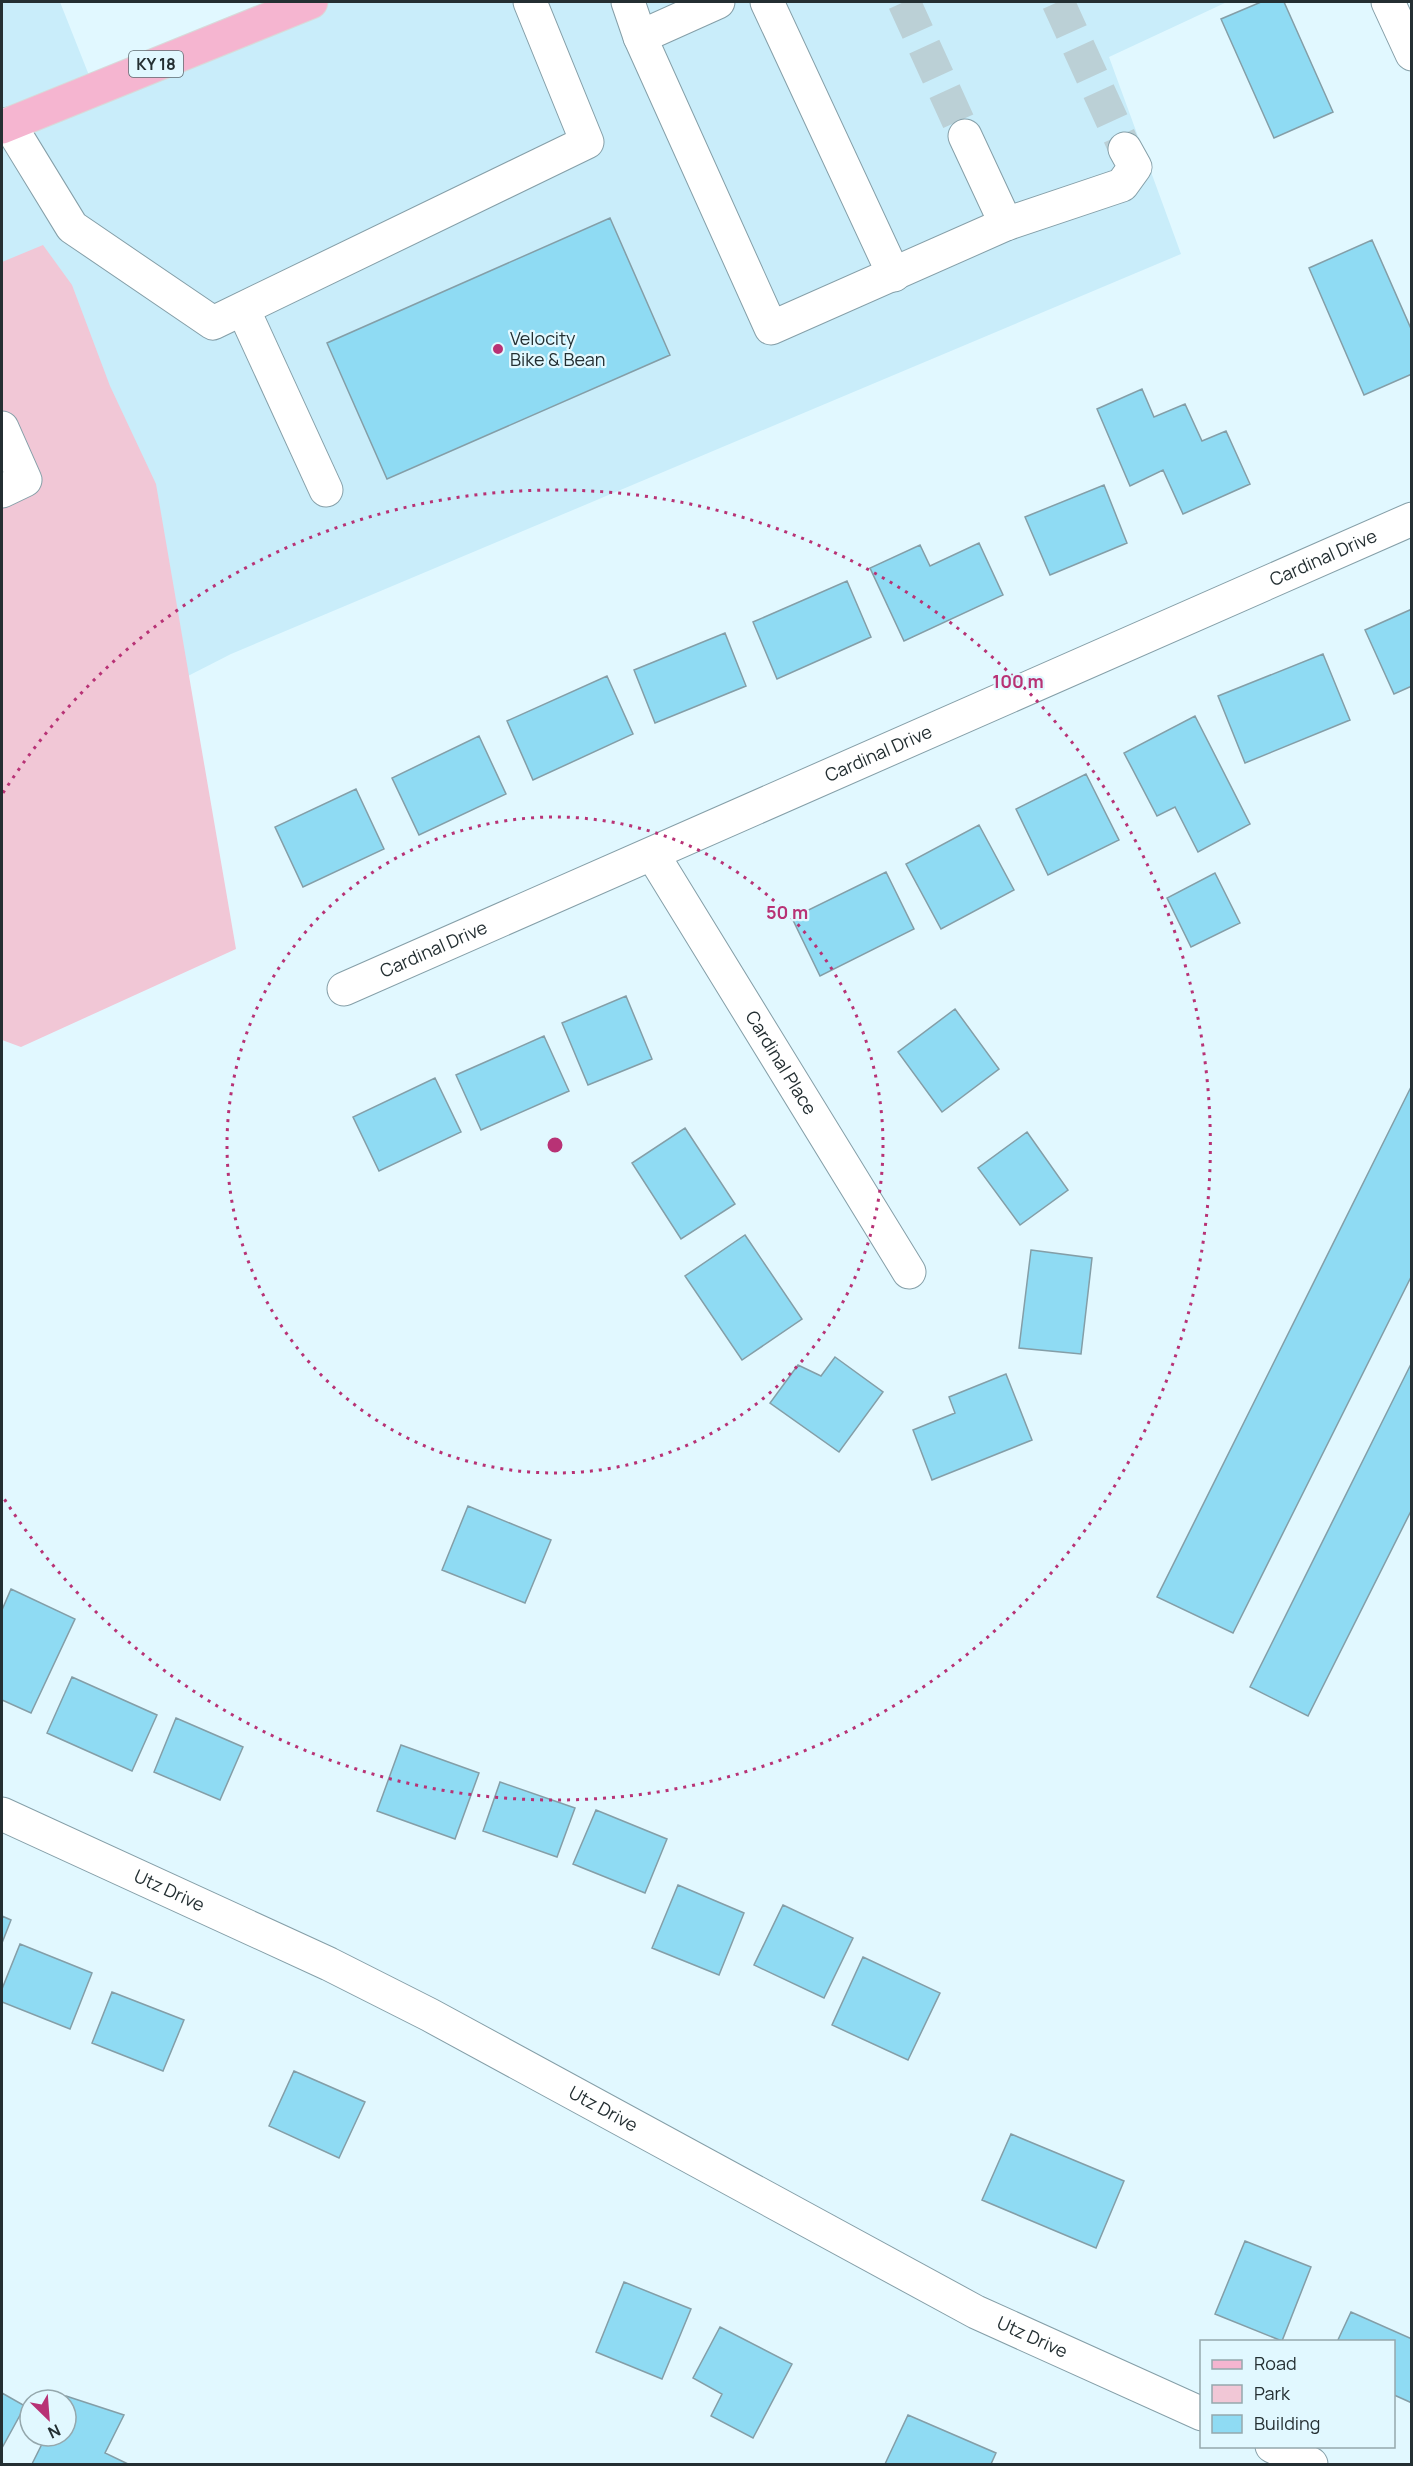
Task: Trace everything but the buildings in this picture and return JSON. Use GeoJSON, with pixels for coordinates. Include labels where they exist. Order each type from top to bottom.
{"type":"FeatureCollection","features":[{"type":"Feature","properties":{"kind":"main road","name":"KY 18"},"geometry":{"type":"LineString","coordinates":[[5,126],[310,2]]}},
{"type":"Feature","properties":{"kind":"street"},"geometry":{"type":"LineString","coordinates":[[5,126],[72,227],[213,323],[587,142],[530,2]]}},
{"type":"Feature","properties":{"kind":"street"},"geometry":{"type":"LineString","coordinates":[[628,2],[640,37],[771,328],[1006,224],[1122,185],[1135,167],[1125,149]]}},
{"type":"Feature","properties":{"kind":"street"},"geometry":{"type":"LineString","coordinates":[[640,37],[718,2]]}},
{"type":"Feature","properties":{"kind":"street"},"geometry":{"type":"LineString","coordinates":[[767,2],[894,275]]}},
{"type":"Feature","properties":{"kind":"street"},"geometry":{"type":"LineString","coordinates":[[1388,2],[1412,54]]}},
{"type":"Feature","properties":{"kind":"street"},"geometry":{"type":"LineString","coordinates":[[965,136],[1006,224]]}},
{"type":"Feature","properties":{"kind":"street"},"geometry":{"type":"LineString","coordinates":[[243,309],[326,490]]}},
{"type":"Feature","properties":{"kind":"street"},"geometry":{"type":"LineString","coordinates":[[2,428],[25,480],[2,491]]}},
{"type":"Feature","properties":{"kind":"street","name":"Cardinal Drive"},"geometry":{"type":"LineString","coordinates":[[344,989],[653,855],[1412,519]]}},
{"type":"Feature","properties":{"kind":"street","name":"Cardinal Place"},"geometry":{"type":"LineString","coordinates":[[653,855],[909,1272]]}},
{"type":"Feature","properties":{"kind":"street","name":"Utz Drive"},"geometry":{"type":"LineString","coordinates":[[2,1814],[329,1964],[440,2021],[976,2312],[1200,2413]]}},
{"type":"Feature","properties":{"kind":"street"},"geometry":{"type":"LineString","coordinates":[[1276,2448],[1311,2464]]}},
{"type":"Feature","properties":{"kind":"shaded area"},"geometry":{"type":"Polygon","coordinates":[[[2,2],[60,2],[94,88],[310,2],[1227,2],[1109,57],[1181,254],[231,654],[2,771],[2,2]]]}},
{"type":"Feature","properties":{"kind":"green space"},"geometry":{"type":"Polygon","coordinates":[[[43,245],[72,285],[110,386],[156,484],[236,949],[21,1047],[2,1040],[2,262],[43,245]]]}},
{"type":"Feature","properties":{"kind":"tunnel"},"geometry":{"type":"LineString","coordinates":[[904,2],[965,136]]}},
{"type":"Feature","properties":{"kind":"tunnel"},"geometry":{"type":"LineString","coordinates":[[1058,2],[1125,149]]}},
{"type":"Feature","properties":{"kind":"place","name":"Velocity Bike & Bean"},"geometry":{"type":"Point","coordinates":[498,349]}}]}
